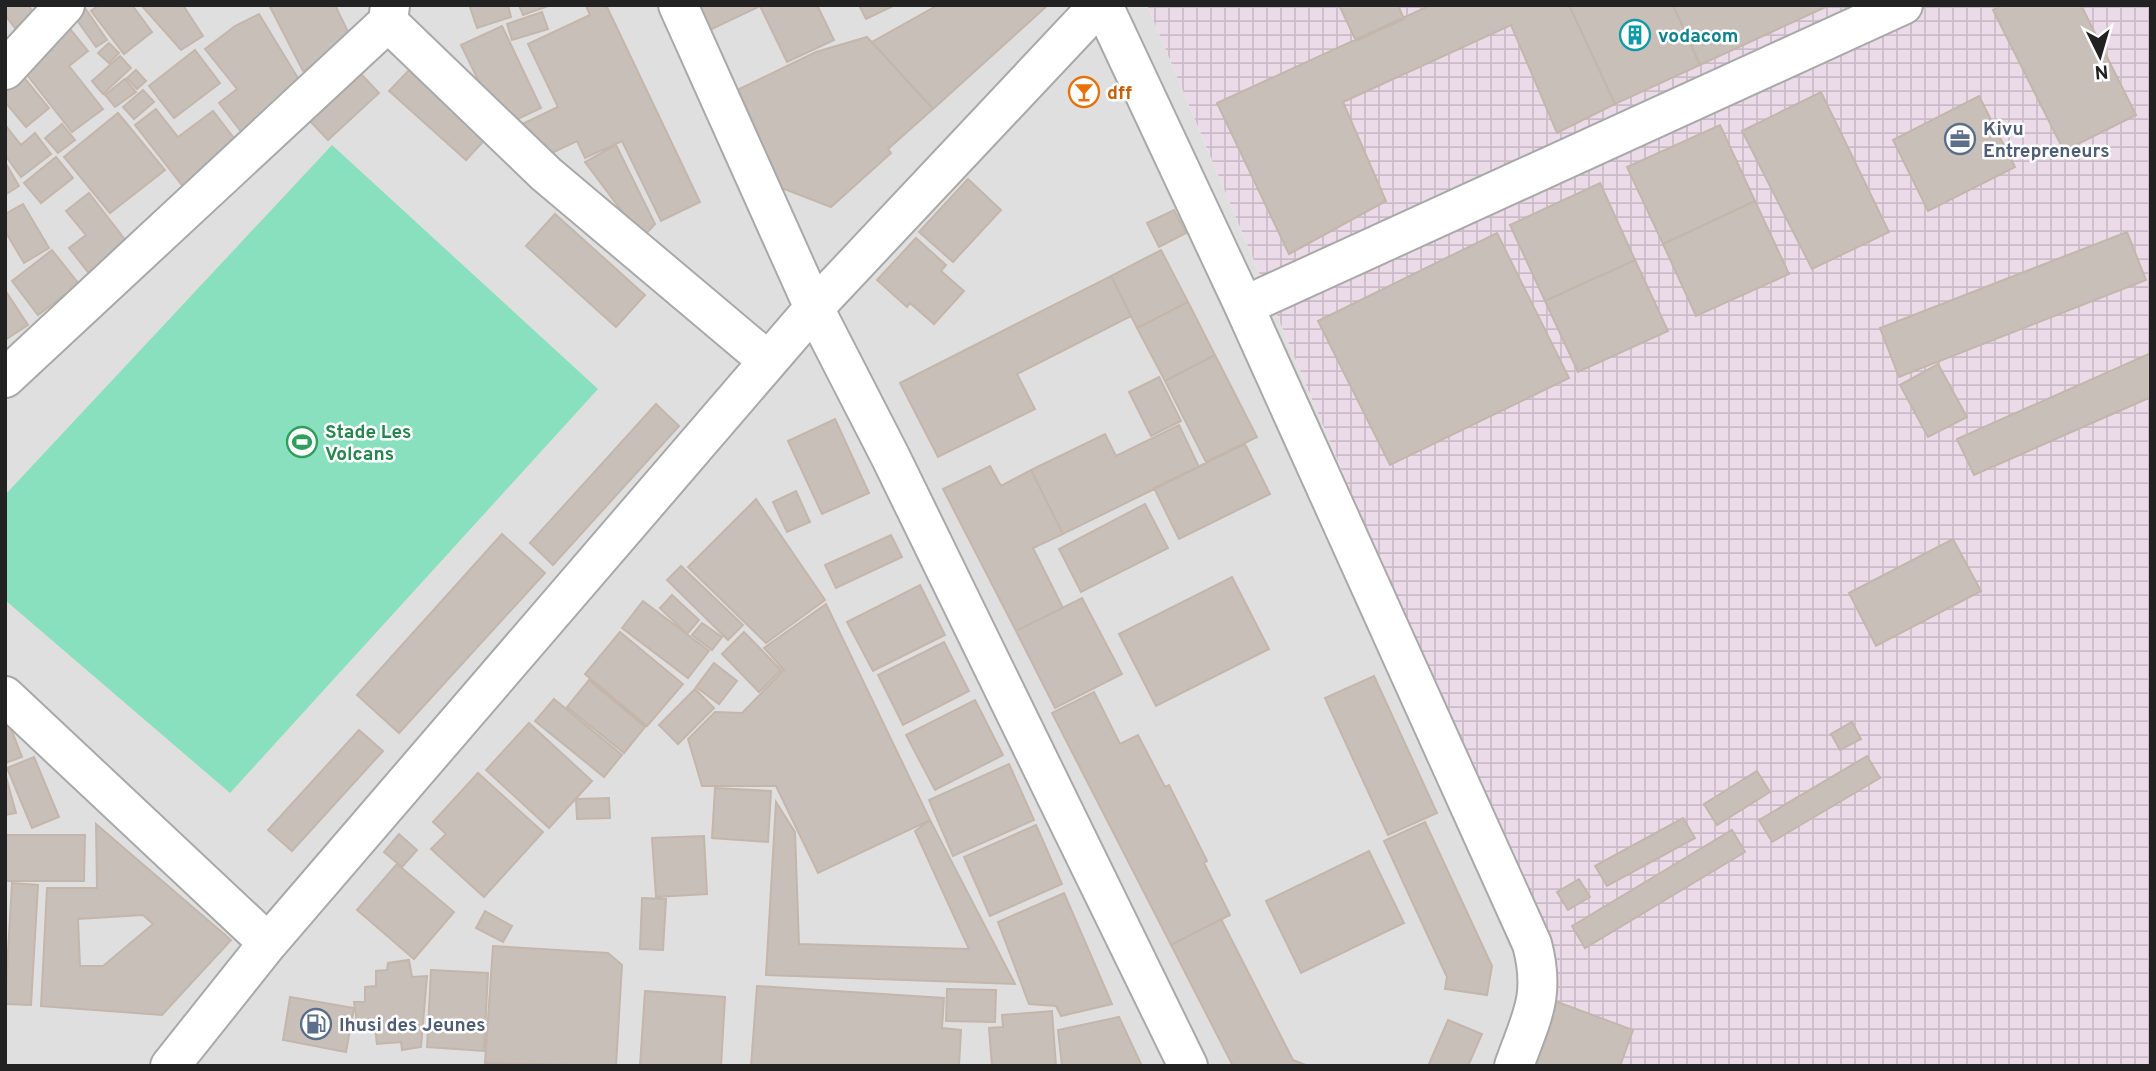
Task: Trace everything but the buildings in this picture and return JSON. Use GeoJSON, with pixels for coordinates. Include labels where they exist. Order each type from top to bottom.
{"type":"FeatureCollection","features":[{"type":"Feature","properties":{"kind":"street"},"geometry":{"type":"LineString","coordinates":[[5,70],[65,5]]}},
{"type":"Feature","properties":{"kind":"street"},"geometry":{"type":"LineString","coordinates":[[678,5],[814,308],[890,456],[1188,1066]]}},
{"type":"Feature","properties":{"kind":"street"},"geometry":{"type":"LineString","coordinates":[[170,1066],[268,943],[814,308],[1101,5],[1244,306],[1532,944],[1540,972],[1538,1001],[1514,1066]]}},
{"type":"Feature","properties":{"kind":"street"},"geometry":{"type":"LineString","coordinates":[[1244,306],[1903,5]]}},
{"type":"Feature","properties":{"kind":"street"},"geometry":{"type":"LineString","coordinates":[[5,378],[389,14],[546,174],[768,361]]}},
{"type":"Feature","properties":{"kind":"street"},"geometry":{"type":"LineString","coordinates":[[5,696],[268,943]]}},
{"type":"Feature","properties":{"kind":"shaded area"},"geometry":{"type":"Polygon","coordinates":[[[5,5],[1147,5],[1553,976],[1519,1066],[5,1066],[5,5]]]}},
{"type":"Feature","properties":{"kind":"shaded area"},"geometry":{"type":"Polygon","coordinates":[[[1147,5],[2151,5],[2151,1066],[1519,1066],[1553,975],[1147,5]]]}},
{"type":"Feature","properties":{"kind":"green space","name":"Stade Les Volcans"},"geometry":{"type":"Polygon","coordinates":[[[332,145],[598,389],[230,793],[5,600],[5,495],[332,145]]]}},
{"type":"Feature","properties":{"kind":"place","name":"vodacom"},"geometry":{"type":"Point","coordinates":[1635,35]}},
{"type":"Feature","properties":{"kind":"place","name":"dff"},"geometry":{"type":"Point","coordinates":[1084,92]}},
{"type":"Feature","properties":{"kind":"place","name":"Kivu Entrepreneurs"},"geometry":{"type":"Point","coordinates":[1960,139]}},
{"type":"Feature","properties":{"kind":"place","name":"Stade Les Volcans"},"geometry":{"type":"Point","coordinates":[302,442]}},
{"type":"Feature","properties":{"kind":"place","name":"Ihusi des Jeunes"},"geometry":{"type":"Point","coordinates":[316,1024]}}]}
